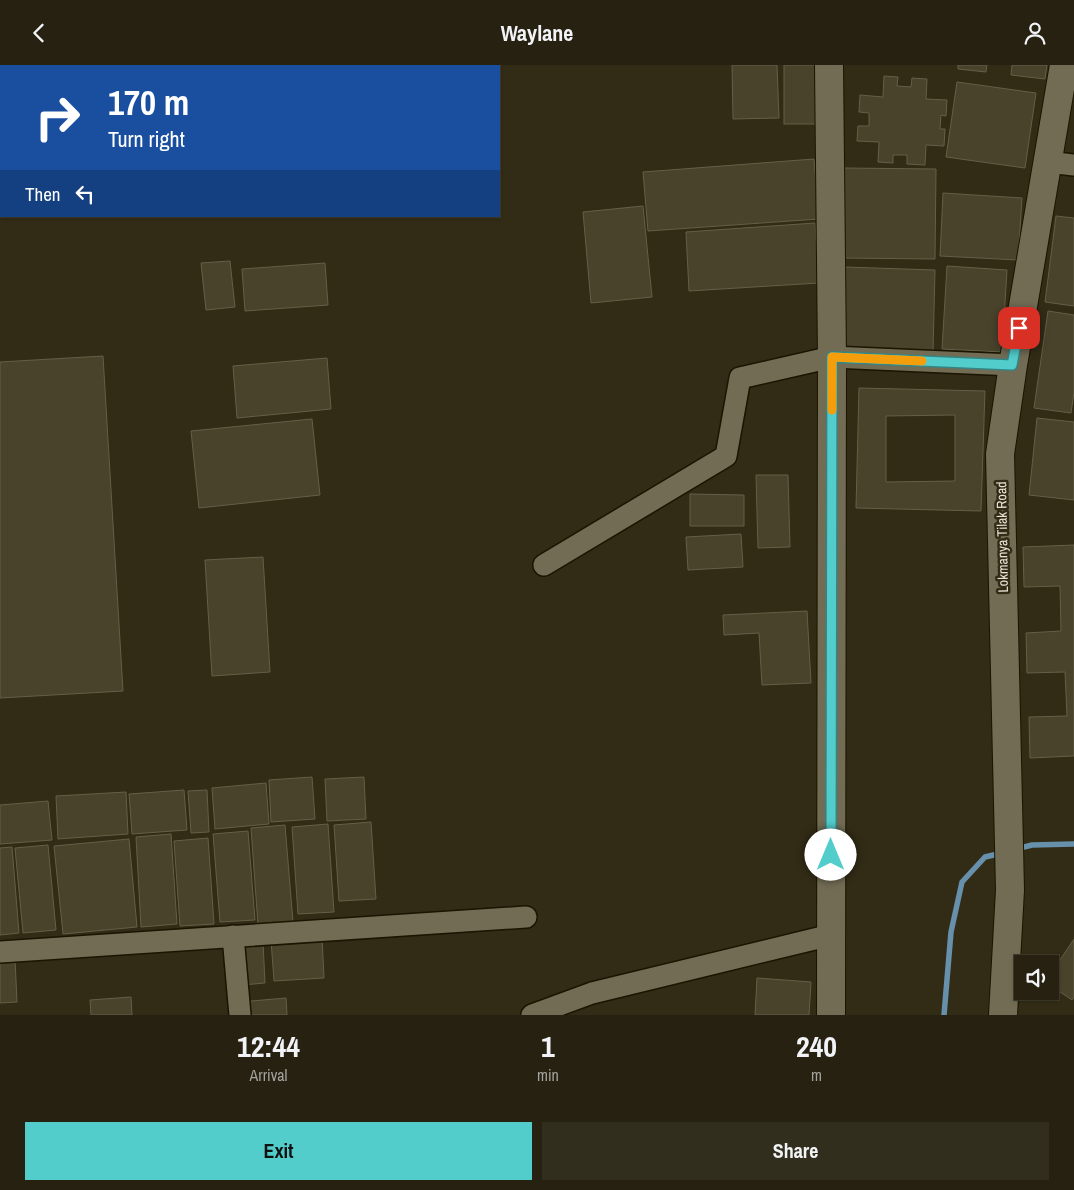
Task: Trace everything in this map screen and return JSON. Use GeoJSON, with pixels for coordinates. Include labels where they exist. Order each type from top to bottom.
{"type":"FeatureCollection","features":[{"type":"Feature","properties":{"kind":"main road"},"geometry":{"type":"LineString","coordinates":[[829,65],[832,357],[831,1015]]}},
{"type":"Feature","properties":{"kind":"main road","name":"Lokmanya Tilak Road"},"geometry":{"type":"LineString","coordinates":[[1003,1015],[1010,890],[1000,453],[1012,365],[1064,65]]}},
{"type":"Feature","properties":{"kind":"street"},"geometry":{"type":"LineString","coordinates":[[1048,162],[1074,165]]}},
{"type":"Feature","properties":{"kind":"street"},"geometry":{"type":"LineString","coordinates":[[544,565],[726,456],[740,378],[832,357],[1012,365]]}},
{"type":"Feature","properties":{"kind":"street"},"geometry":{"type":"LineString","coordinates":[[0,952],[526,917]]}},
{"type":"Feature","properties":{"kind":"street"},"geometry":{"type":"LineString","coordinates":[[532,1015],[592,993],[831,935]]}},
{"type":"Feature","properties":{"kind":"street"},"geometry":{"type":"LineString","coordinates":[[233,936],[240,1015]]}},
{"type":"Feature","properties":{"kind":"building"},"geometry":{"type":"Polygon","coordinates":[[[732,65],[777,65],[779,118],[733,119],[732,65]]]}},
{"type":"Feature","properties":{"kind":"building"},"geometry":{"type":"Polygon","coordinates":[[[784,65],[818,65],[818,124],[784,124],[784,65]]]}},
{"type":"Feature","properties":{"kind":"building"},"geometry":{"type":"Polygon","coordinates":[[[958,65],[987,65],[986,72],[958,69],[958,65]]]}},
{"type":"Feature","properties":{"kind":"building"},"geometry":{"type":"Polygon","coordinates":[[[1012,65],[1047,65],[1045,79],[1011,75],[1012,65]]]}},
{"type":"Feature","properties":{"kind":"building"},"geometry":{"type":"Polygon","coordinates":[[[884,76],[898,77],[897,86],[911,87],[912,78],[927,79],[926,99],[947,100],[946,116],[941,115],[940,129],[945,129],[944,146],[926,145],[925,165],[907,164],[907,155],[893,155],[893,163],[878,162],[879,142],[857,141],[858,126],[869,126],[869,113],[859,112],[860,95],[883,97],[884,76]]]}},
{"type":"Feature","properties":{"kind":"building"},"geometry":{"type":"Polygon","coordinates":[[[957,82],[1036,93],[1025,168],[946,157],[957,82]]]}},
{"type":"Feature","properties":{"kind":"building"},"geometry":{"type":"Polygon","coordinates":[[[814,159],[819,219],[648,231],[643,172],[814,159]]]}},
{"type":"Feature","properties":{"kind":"building"},"geometry":{"type":"Polygon","coordinates":[[[843,168],[936,169],[935,259],[841,258],[843,168]]]}},
{"type":"Feature","properties":{"kind":"building"},"geometry":{"type":"Polygon","coordinates":[[[943,193],[1022,198],[1018,260],[940,256],[943,193]]]}},
{"type":"Feature","properties":{"kind":"building"},"geometry":{"type":"Polygon","coordinates":[[[643,206],[652,297],[591,303],[583,212],[643,206]]]}},
{"type":"Feature","properties":{"kind":"building"},"geometry":{"type":"Polygon","coordinates":[[[1056,216],[1074,218],[1074,306],[1045,302],[1056,216]]]}},
{"type":"Feature","properties":{"kind":"building"},"geometry":{"type":"Polygon","coordinates":[[[815,223],[819,283],[689,291],[686,232],[815,223]]]}},
{"type":"Feature","properties":{"kind":"building"},"geometry":{"type":"Polygon","coordinates":[[[230,261],[235,307],[206,310],[201,263],[230,261]]]}},
{"type":"Feature","properties":{"kind":"building"},"geometry":{"type":"Polygon","coordinates":[[[325,263],[328,305],[245,311],[242,269],[325,263]]]}},
{"type":"Feature","properties":{"kind":"building"},"geometry":{"type":"Polygon","coordinates":[[[947,266],[1007,270],[1002,352],[942,349],[947,266]]]}},
{"type":"Feature","properties":{"kind":"building"},"geometry":{"type":"Polygon","coordinates":[[[845,267],[935,270],[933,352],[842,349],[845,267]]]}},
{"type":"Feature","properties":{"kind":"building"},"geometry":{"type":"Polygon","coordinates":[[[1048,311],[1074,315],[1074,392],[1071,413],[1034,408],[1048,311]]]}},
{"type":"Feature","properties":{"kind":"building"},"geometry":{"type":"Polygon","coordinates":[[[103,356],[123,691],[0,698],[0,362],[103,356]]]}},
{"type":"Feature","properties":{"kind":"building"},"geometry":{"type":"Polygon","coordinates":[[[327,358],[331,409],[237,418],[233,366],[327,358]]]}},
{"type":"Feature","properties":{"kind":"building"},"geometry":{"type":"Polygon","coordinates":[[[859,388],[985,391],[981,511],[856,508],[859,388]],[[955,415],[886,416],[886,482],[955,481],[955,415]]]}},
{"type":"Feature","properties":{"kind":"building"},"geometry":{"type":"Polygon","coordinates":[[[1037,418],[1074,422],[1074,500],[1029,495],[1037,418]]]}},
{"type":"Feature","properties":{"kind":"building"},"geometry":{"type":"Polygon","coordinates":[[[312,419],[320,495],[199,508],[191,431],[312,419]]]}},
{"type":"Feature","properties":{"kind":"building"},"geometry":{"type":"Polygon","coordinates":[[[756,475],[788,475],[790,547],[758,548],[756,475]]]}},
{"type":"Feature","properties":{"kind":"building"},"geometry":{"type":"Polygon","coordinates":[[[690,494],[744,495],[744,526],[690,526],[690,494]]]}},
{"type":"Feature","properties":{"kind":"building"},"geometry":{"type":"Polygon","coordinates":[[[741,534],[743,567],[688,570],[686,537],[741,534]]]}},
{"type":"Feature","properties":{"kind":"building"},"geometry":{"type":"Polygon","coordinates":[[[1074,545],[1074,756],[1030,758],[1029,717],[1067,716],[1065,672],[1027,673],[1026,633],[1061,631],[1060,586],[1024,587],[1023,547],[1074,545]]]}},
{"type":"Feature","properties":{"kind":"building"},"geometry":{"type":"Polygon","coordinates":[[[263,557],[270,672],[212,676],[205,560],[263,557]]]}},
{"type":"Feature","properties":{"kind":"building"},"geometry":{"type":"Polygon","coordinates":[[[807,611],[811,683],[762,685],[759,633],[724,635],[723,615],[807,611]]]}},
{"type":"Feature","properties":{"kind":"building"},"geometry":{"type":"Polygon","coordinates":[[[312,777],[315,819],[271,822],[269,780],[312,777]]]}},
{"type":"Feature","properties":{"kind":"building"},"geometry":{"type":"Polygon","coordinates":[[[364,777],[366,819],[327,821],[325,779],[364,777]]]}},
{"type":"Feature","properties":{"kind":"building"},"geometry":{"type":"Polygon","coordinates":[[[266,783],[269,824],[215,829],[212,788],[266,783]]]}},
{"type":"Feature","properties":{"kind":"building"},"geometry":{"type":"Polygon","coordinates":[[[184,790],[187,830],[132,834],[129,794],[184,790]]]}},
{"type":"Feature","properties":{"kind":"building"},"geometry":{"type":"Polygon","coordinates":[[[207,790],[209,832],[191,833],[188,791],[207,790]]]}},
{"type":"Feature","properties":{"kind":"building"},"geometry":{"type":"Polygon","coordinates":[[[126,792],[128,834],[58,839],[56,796],[126,792]]]}},
{"type":"Feature","properties":{"kind":"building"},"geometry":{"type":"Polygon","coordinates":[[[48,801],[52,840],[0,844],[0,805],[48,801]]]}},
{"type":"Feature","properties":{"kind":"building"},"geometry":{"type":"Polygon","coordinates":[[[371,822],[376,899],[339,901],[334,825],[371,822]]]}},
{"type":"Feature","properties":{"kind":"building"},"geometry":{"type":"Polygon","coordinates":[[[328,824],[334,912],[298,914],[292,827],[328,824]]]}},
{"type":"Feature","properties":{"kind":"building"},"geometry":{"type":"Polygon","coordinates":[[[285,825],[293,922],[258,925],[251,828],[285,825]]]}},
{"type":"Feature","properties":{"kind":"building"},"geometry":{"type":"Polygon","coordinates":[[[248,831],[255,920],[220,922],[213,834],[248,831]]]}},
{"type":"Feature","properties":{"kind":"building"},"geometry":{"type":"Polygon","coordinates":[[[171,834],[177,924],[141,927],[136,837],[171,834]]]}},
{"type":"Feature","properties":{"kind":"building"},"geometry":{"type":"Polygon","coordinates":[[[208,838],[214,924],[180,926],[174,841],[208,838]]]}},
{"type":"Feature","properties":{"kind":"building"},"geometry":{"type":"Polygon","coordinates":[[[129,839],[137,927],[63,934],[54,846],[129,839]]]}},
{"type":"Feature","properties":{"kind":"building"},"geometry":{"type":"Polygon","coordinates":[[[48,845],[56,930],[23,933],[15,848],[48,845]]]}},
{"type":"Feature","properties":{"kind":"building"},"geometry":{"type":"Polygon","coordinates":[[[12,847],[19,933],[0,935],[0,848],[12,847]]]}},
{"type":"Feature","properties":{"kind":"building"},"geometry":{"type":"Polygon","coordinates":[[[322,937],[324,978],[274,981],[271,940],[322,937]]]}},
{"type":"Feature","properties":{"kind":"building"},"geometry":{"type":"Polygon","coordinates":[[[1074,939],[1074,997],[1072,1000],[1059,991],[1059,962],[1074,939]]]}},
{"type":"Feature","properties":{"kind":"building"},"geometry":{"type":"Polygon","coordinates":[[[263,942],[265,983],[242,985],[240,943],[263,942]]]}},
{"type":"Feature","properties":{"kind":"building"},"geometry":{"type":"Polygon","coordinates":[[[15,959],[17,1002],[0,1003],[0,960],[15,959]]]}},
{"type":"Feature","properties":{"kind":"building"},"geometry":{"type":"Polygon","coordinates":[[[757,978],[811,982],[809,1015],[755,1015],[757,978]]]}},
{"type":"Feature","properties":{"kind":"building"},"geometry":{"type":"Polygon","coordinates":[[[131,997],[132,1015],[91,1015],[90,1000],[131,997]]]}},
{"type":"Feature","properties":{"kind":"building"},"geometry":{"type":"Polygon","coordinates":[[[286,998],[287,1015],[241,1015],[240,1002],[286,998]]]}},
{"type":"Feature","properties":{"kind":"waterway"},"geometry":{"type":"LineString","coordinates":[[1016,849],[1032,845],[1074,844]]}},
{"type":"Feature","properties":{"kind":"waterway"},"geometry":{"type":"LineString","coordinates":[[944,1015],[951,932],[962,882],[985,857],[1002,853]]}},
{"type":"Feature","properties":{"kind":"slow traffic"},"geometry":{"type":"LineString","coordinates":[[832,410],[832,357],[922,361]]}},
{"type":"Feature","properties":{"kind":"route"},"geometry":{"type":"LineString","coordinates":[[831,855],[832,357],[1012,365],[1019,328]]}}]}
